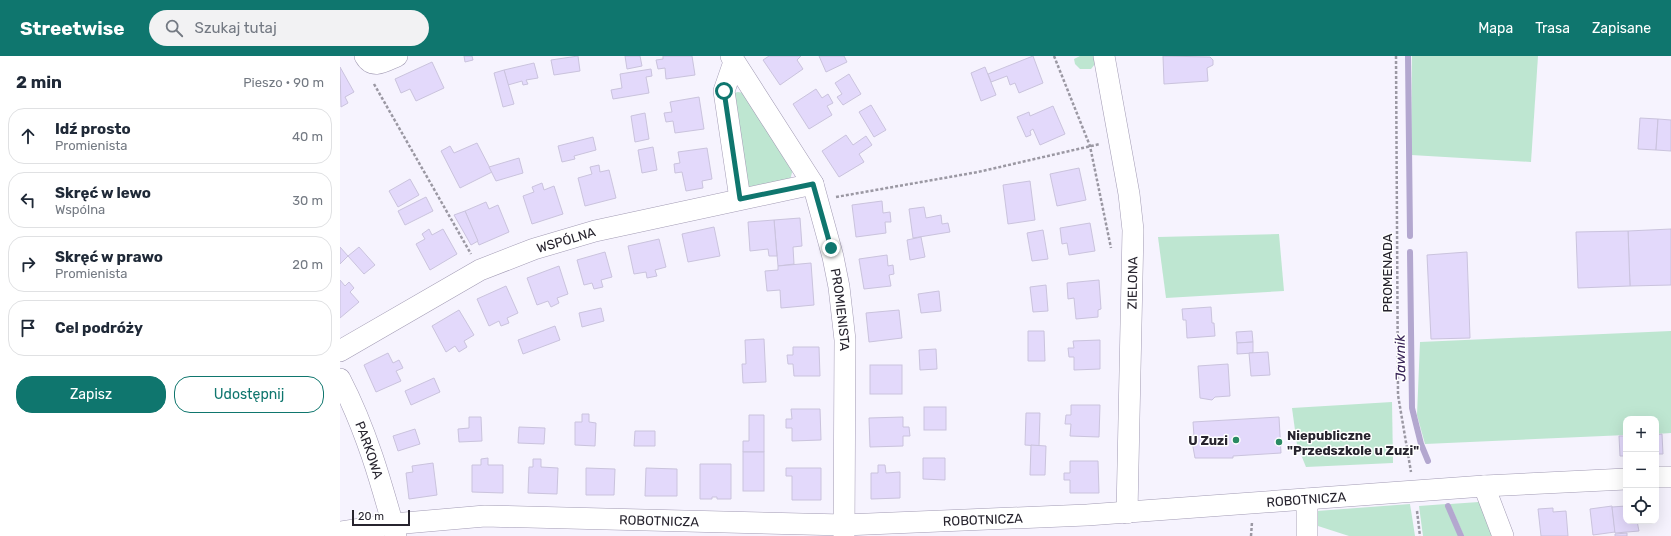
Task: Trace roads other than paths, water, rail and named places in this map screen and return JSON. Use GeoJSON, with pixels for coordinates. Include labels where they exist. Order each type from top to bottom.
{"type":"FeatureCollection","features":[{"type":"Feature","properties":{"kind":"street"},"geometry":{"type":"LineString","coordinates":[[367,59],[381,64],[397,56]]}},
{"type":"Feature","properties":{"kind":"street","name":"ZIELONA"},"geometry":{"type":"LineString","coordinates":[[1104,56],[1133,230],[1127,513]]}},
{"type":"Feature","properties":{"kind":"street","name":"PROMIENISTA"},"geometry":{"type":"LineString","coordinates":[[733,59],[800,162],[816,192],[825,221],[838,280],[845,340],[844,530]]}},
{"type":"Feature","properties":{"kind":"street","name":"PROMIENISTA"},"geometry":{"type":"LineString","coordinates":[[733,59],[724,91],[740,199]]}},
{"type":"Feature","properties":{"kind":"street","name":"WSPÓLNA"},"geometry":{"type":"LineString","coordinates":[[340,351],[480,270],[534,249],[595,231],[740,199],[816,192]]}},
{"type":"Feature","properties":{"kind":"street","name":"PARKOWA"},"geometry":{"type":"LineString","coordinates":[[340,379],[355,408],[367,440],[394,530]]}},
{"type":"Feature","properties":{"kind":"street"},"geometry":{"type":"LineString","coordinates":[[1659,477],[1671,476]]}},
{"type":"Feature","properties":{"kind":"street","name":"ROBOTNICZA"},"geometry":{"type":"LineString","coordinates":[[340,532],[394,530],[485,516],[844,530],[1127,513],[1484,486],[1623,479]]}},
{"type":"Feature","properties":{"kind":"street"},"geometry":{"type":"LineString","coordinates":[[1484,486],[1503,536]]}},
{"type":"Feature","properties":{"kind":"street"},"geometry":{"type":"LineString","coordinates":[[1307,499],[1307,536]]}},
{"type":"Feature","properties":{"kind":"waterway","name":"Jawnik"},"geometry":{"type":"LineString","coordinates":[[1408,56],[1410,236]]}},
{"type":"Feature","properties":{"kind":"waterway","name":"Jawnik"},"geometry":{"type":"LineString","coordinates":[[1410,252],[1412,408],[1421,444],[1428,461]]}},
{"type":"Feature","properties":{"kind":"waterway","name":"Jawnik"},"geometry":{"type":"LineString","coordinates":[[1448,506],[1461,536]]}},
{"type":"Feature","properties":{"kind":"place","name":"U Zuzi"},"geometry":{"type":"Point","coordinates":[1236,440]}},
{"type":"Feature","properties":{"kind":"place","name":"Niepubliczne \"Przedszkole u Zuzi\""},"geometry":{"type":"Point","coordinates":[1279,442]}}]}
